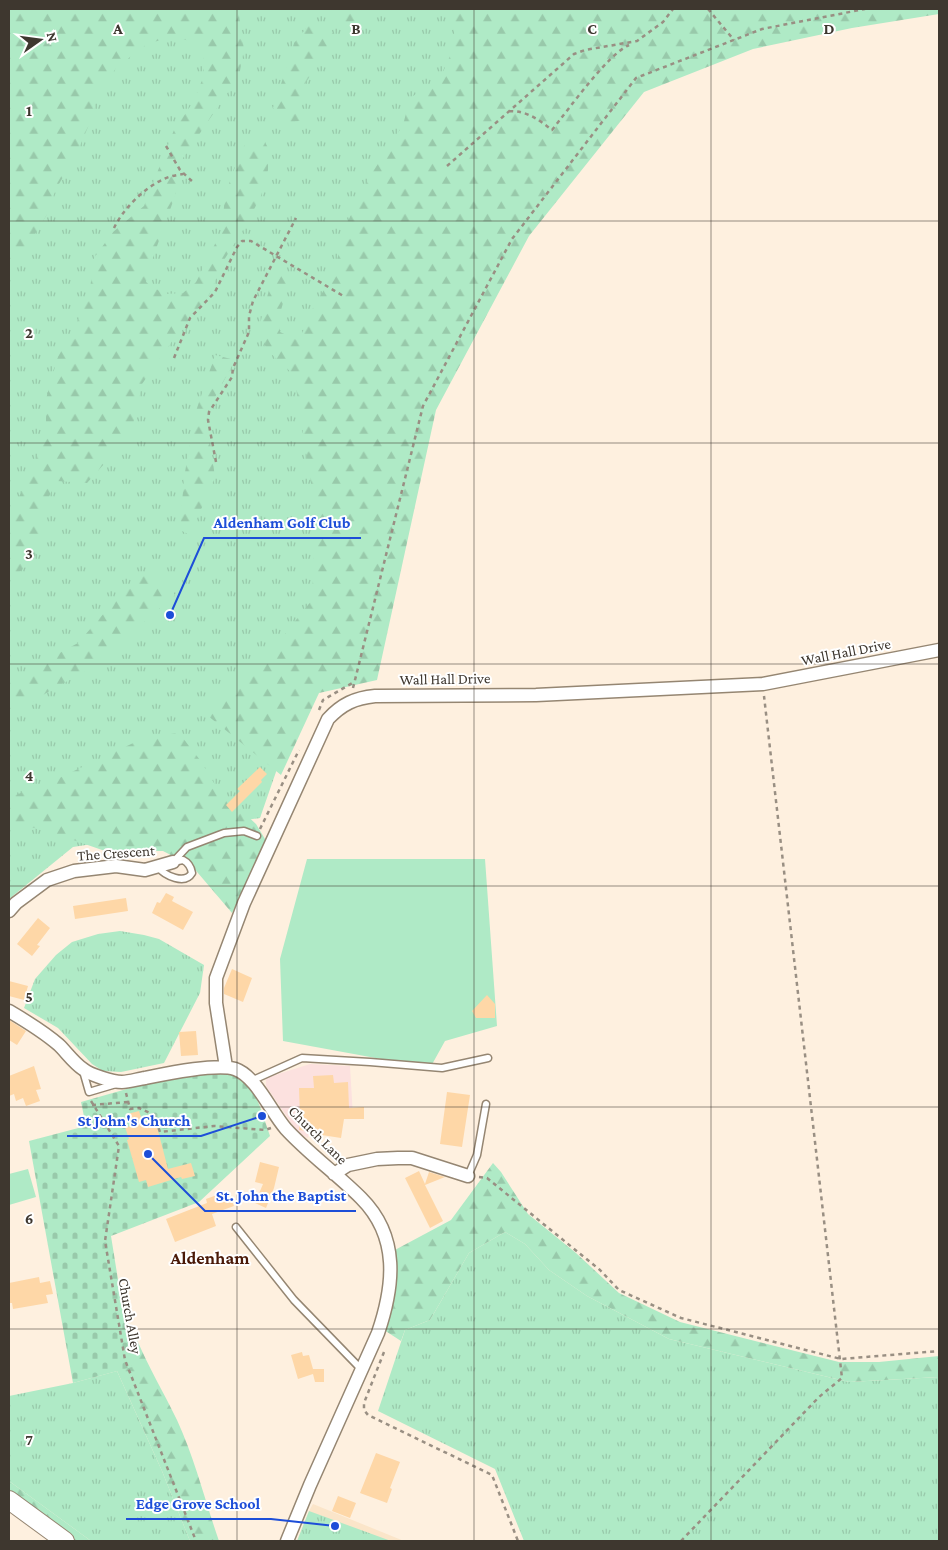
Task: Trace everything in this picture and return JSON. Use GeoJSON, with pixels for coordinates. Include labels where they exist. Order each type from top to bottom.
{"type":"FeatureCollection","features":[{"type":"Feature","properties":{"kind":"main road"},"geometry":{"type":"LineString","coordinates":[[9,1500],[65,1541]]}},
{"type":"Feature","properties":{"kind":"street","name":"Wall Hall Drive"},"geometry":{"type":"LineString","coordinates":[[226,1067],[216,1003],[216,978],[220,964],[244,903],[328,719],[339,707],[350,701],[375,696],[536,694],[763,684],[939,650]]}},
{"type":"Feature","properties":{"kind":"street","name":"The Crescent"},"geometry":{"type":"LineString","coordinates":[[9,911],[16,903],[47,880],[74,871],[116,866],[146,870],[173,862]]}},
{"type":"Feature","properties":{"kind":"street"},"geometry":{"type":"LineString","coordinates":[[9,1011],[58,1045],[83,1070],[122,1082],[177,1072],[226,1067]]}},
{"type":"Feature","properties":{"kind":"street","name":"Church Lane"},"geometry":{"type":"LineString","coordinates":[[226,1067],[236,1069],[251,1081],[282,1124],[362,1200],[375,1217],[389,1248],[391,1266],[387,1307],[362,1370],[310,1484],[288,1541]]}},
{"type":"Feature","properties":{"kind":"street"},"geometry":{"type":"LineString","coordinates":[[334,1174],[348,1164],[377,1159],[412,1158],[468,1176]]}},
{"type":"Feature","properties":{"kind":"lane","name":"The Crescent"},"geometry":{"type":"LineString","coordinates":[[173,862],[187,847],[224,834],[244,831],[257,836]]}},
{"type":"Feature","properties":{"kind":"lane"},"geometry":{"type":"LineString","coordinates":[[158,867],[162,872],[184,880],[192,873],[191,867],[183,860],[173,862]]}},
{"type":"Feature","properties":{"kind":"lane"},"geometry":{"type":"LineString","coordinates":[[251,1081],[302,1058],[442,1068],[488,1058]]}},
{"type":"Feature","properties":{"kind":"lane"},"geometry":{"type":"LineString","coordinates":[[83,1070],[89,1092],[122,1082]]}},
{"type":"Feature","properties":{"kind":"lane"},"geometry":{"type":"LineString","coordinates":[[468,1176],[477,1155],[486,1104]]}},
{"type":"Feature","properties":{"kind":"lane"},"geometry":{"type":"LineString","coordinates":[[236,1226],[294,1300],[362,1370]]}},
{"type":"Feature","properties":{"kind":"path"},"geometry":{"type":"LineString","coordinates":[[509,112],[536,117],[552,130],[623,48],[637,41],[663,22],[673,9]]}},
{"type":"Feature","properties":{"kind":"path"},"geometry":{"type":"LineString","coordinates":[[708,9],[734,40]]}},
{"type":"Feature","properties":{"kind":"path"},"geometry":{"type":"LineString","coordinates":[[350,701],[423,406],[512,239],[636,78],[762,29],[865,9]]}},
{"type":"Feature","properties":{"kind":"path"},"geometry":{"type":"LineString","coordinates":[[447,166],[574,54],[585,50],[637,41]]}},
{"type":"Feature","properties":{"kind":"path"},"geometry":{"type":"LineString","coordinates":[[166,146],[183,174],[194,183]]}},
{"type":"Feature","properties":{"kind":"path"},"geometry":{"type":"LineString","coordinates":[[114,228],[122,215],[146,190],[164,179],[183,174]]}},
{"type":"Feature","properties":{"kind":"path"},"geometry":{"type":"LineString","coordinates":[[216,462],[208,420],[209,412],[232,378],[233,368],[249,332],[249,316],[253,301],[296,218]]}},
{"type":"Feature","properties":{"kind":"path"},"geometry":{"type":"LineString","coordinates":[[174,358],[190,318],[215,292],[237,247],[242,241],[251,241],[345,296]]}},
{"type":"Feature","properties":{"kind":"path"},"geometry":{"type":"LineString","coordinates":[[681,1541],[819,1397],[842,1378],[763,684]]}},
{"type":"Feature","properties":{"kind":"path"},"geometry":{"type":"LineString","coordinates":[[122,1082],[130,1109],[139,1108],[154,1115],[160,1132],[214,1126],[265,1130],[282,1124]]}},
{"type":"Feature","properties":{"kind":"path","name":"Church Alley"},"geometry":{"type":"LineString","coordinates":[[89,1092],[92,1105],[119,1146],[105,1241],[125,1360],[196,1541]]}},
{"type":"Feature","properties":{"kind":"path"},"geometry":{"type":"LineString","coordinates":[[92,1105],[128,1102]]}},
{"type":"Feature","properties":{"kind":"path"},"geometry":{"type":"LineString","coordinates":[[468,1176],[487,1178],[600,1270],[619,1290],[680,1318],[841,1359],[939,1351]]}},
{"type":"Feature","properties":{"kind":"path"},"geometry":{"type":"LineString","coordinates":[[378,1333],[384,1341],[385,1348],[364,1403],[364,1410],[368,1415],[492,1475],[518,1541]]}},
{"type":"Feature","properties":{"kind":"shaded area"},"geometry":{"type":"Polygon","coordinates":[[[310,1064],[350,1066],[353,1117],[311,1118],[308,1138],[298,1133],[266,1086],[266,1078],[310,1064]]]}},
{"type":"Feature","properties":{"kind":"shaded area"},"geometry":{"type":"Polygon","coordinates":[[[313,1504],[404,1541],[297,1541],[313,1504]]]}},
{"type":"Feature","properties":{"kind":"green space"},"geometry":{"type":"Polygon","coordinates":[[[9,9],[768,9],[633,62],[401,412],[260,818],[73,847],[9,899],[9,9]]]}},
{"type":"Feature","properties":{"kind":"green space"},"geometry":{"type":"Polygon","coordinates":[[[16,9],[142,9],[145,11],[159,9],[238,9],[244,49],[239,76],[183,158],[175,196],[146,282],[164,294],[183,293],[196,282],[222,230],[225,195],[247,139],[262,136],[268,148],[268,170],[261,196],[224,260],[209,295],[173,340],[142,384],[131,434],[87,483],[57,481],[44,506],[41,549],[23,569],[9,580],[9,514],[21,493],[46,436],[46,399],[58,356],[79,318],[90,289],[94,258],[113,232],[144,206],[174,130],[194,101],[204,75],[203,55],[191,41],[171,37],[147,44],[117,67],[98,92],[92,118],[75,157],[56,189],[46,216],[9,276],[9,17],[16,9]]]}},
{"type":"Feature","properties":{"kind":"green space"},"geometry":{"type":"Polygon","coordinates":[[[331,9],[366,9],[349,35],[327,16],[331,9]]]}},
{"type":"Feature","properties":{"kind":"green space"},"geometry":{"type":"Polygon","coordinates":[[[456,9],[939,9],[939,14],[852,28],[753,49],[644,92],[529,236],[436,410],[377,680],[319,693],[281,775],[202,711],[280,640],[312,600],[315,509],[294,375],[266,349],[260,324],[274,271],[284,274],[290,279],[279,317],[280,332],[299,341],[313,308],[333,275],[347,223],[372,173],[403,125],[410,98],[440,79],[453,49],[456,9]]]}},
{"type":"Feature","properties":{"kind":"green space"},"geometry":{"type":"Polygon","coordinates":[[[313,20],[333,33],[324,53],[305,84],[300,121],[284,123],[273,108],[295,42],[313,20]]]}},
{"type":"Feature","properties":{"kind":"green space"},"geometry":{"type":"Polygon","coordinates":[[[215,355],[235,360],[206,414],[215,477],[190,535],[180,530],[184,478],[195,414],[215,355]]]}},
{"type":"Feature","properties":{"kind":"green space"},"geometry":{"type":"Polygon","coordinates":[[[139,573],[158,574],[175,595],[130,634],[108,659],[51,690],[9,717],[9,680],[78,643],[139,573]]]}},
{"type":"Feature","properties":{"kind":"green space"},"geometry":{"type":"Polygon","coordinates":[[[179,733],[200,760],[217,788],[256,824],[268,844],[232,913],[192,866],[163,851],[105,851],[56,834],[9,821],[9,797],[42,786],[146,737],[179,733]]]}},
{"type":"Feature","properties":{"kind":"green space"},"geometry":{"type":"Polygon","coordinates":[[[307,859],[485,859],[497,1026],[445,1041],[430,1068],[283,1041],[280,959],[307,859]]]}},
{"type":"Feature","properties":{"kind":"green space"},"geometry":{"type":"Polygon","coordinates":[[[120,931],[159,939],[204,965],[200,993],[164,1063],[121,1072],[103,1071],[92,1064],[58,1028],[24,1008],[35,979],[56,955],[72,942],[98,934],[120,931]]]}},
{"type":"Feature","properties":{"kind":"green space"},"geometry":{"type":"Polygon","coordinates":[[[227,1071],[237,1077],[251,1090],[260,1106],[270,1136],[199,1202],[111,1236],[132,1367],[73,1383],[29,1141],[86,1126],[81,1102],[176,1075],[227,1071]]]}},
{"type":"Feature","properties":{"kind":"green space"},"geometry":{"type":"Polygon","coordinates":[[[493,1163],[501,1172],[528,1214],[576,1253],[619,1293],[680,1322],[839,1362],[879,1362],[939,1356],[939,1377],[849,1382],[669,1339],[587,1296],[549,1270],[525,1244],[505,1232],[469,1253],[430,1320],[405,1330],[401,1341],[384,1330],[393,1251],[451,1220],[493,1163]]]}},
{"type":"Feature","properties":{"kind":"green space"},"geometry":{"type":"Polygon","coordinates":[[[28,1169],[36,1197],[9,1205],[9,1174],[28,1169]]]}},
{"type":"Feature","properties":{"kind":"green space"},"geometry":{"type":"Polygon","coordinates":[[[505,1232],[525,1244],[549,1270],[587,1296],[669,1339],[849,1382],[939,1377],[939,1541],[524,1541],[495,1469],[378,1411],[405,1330],[430,1320],[469,1253],[505,1232]]]}},
{"type":"Feature","properties":{"kind":"green space"},"geometry":{"type":"Polygon","coordinates":[[[137,1340],[177,1420],[195,1465],[219,1541],[190,1541],[162,1471],[117,1371],[114,1356],[137,1340]]]}},
{"type":"Feature","properties":{"kind":"green space"},"geometry":{"type":"Polygon","coordinates":[[[117,1371],[162,1471],[190,1541],[91,1541],[9,1481],[9,1396],[73,1383],[117,1371]]]}},
{"type":"Feature","properties":{"kind":"green space"},"geometry":{"type":"Polygon","coordinates":[[[9,1481],[91,1541],[76,1541],[9,1491],[9,1481]]]}},
{"type":"Feature","properties":{"kind":"green space"},"geometry":{"type":"Polygon","coordinates":[[[309,1511],[391,1541],[297,1541],[309,1511]]]}},
{"type":"Feature","properties":{"kind":"building"},"geometry":{"type":"Polygon","coordinates":[[[260,767],[267,774],[261,780],[262,782],[232,812],[226,805],[240,791],[237,789],[260,767]]]}},
{"type":"Feature","properties":{"kind":"building"},"geometry":{"type":"Polygon","coordinates":[[[166,893],[174,897],[172,901],[193,912],[183,930],[152,913],[157,902],[160,903],[166,893]]]}},
{"type":"Feature","properties":{"kind":"building"},"geometry":{"type":"Polygon","coordinates":[[[126,898],[128,911],[75,919],[73,906],[126,898]]]}},
{"type":"Feature","properties":{"kind":"building"},"geometry":{"type":"Polygon","coordinates":[[[38,918],[50,928],[37,945],[40,946],[32,956],[17,944],[38,918]]]}},
{"type":"Feature","properties":{"kind":"building"},"geometry":{"type":"Polygon","coordinates":[[[232,969],[252,978],[243,1002],[224,994],[224,988],[232,969]]]}},
{"type":"Feature","properties":{"kind":"building"},"geometry":{"type":"Polygon","coordinates":[[[9,981],[28,986],[24,1000],[9,996],[9,981]]]}},
{"type":"Feature","properties":{"kind":"building"},"geometry":{"type":"Polygon","coordinates":[[[487,995],[495,1004],[495,1018],[476,1018],[472,1011],[487,995]]]}},
{"type":"Feature","properties":{"kind":"building"},"geometry":{"type":"Polygon","coordinates":[[[9,1020],[26,1031],[17,1045],[9,1040],[9,1020]]]}},
{"type":"Feature","properties":{"kind":"building"},"geometry":{"type":"Polygon","coordinates":[[[196,1031],[198,1055],[181,1056],[179,1032],[196,1031]]]}},
{"type":"Feature","properties":{"kind":"building"},"geometry":{"type":"Polygon","coordinates":[[[34,1066],[41,1089],[36,1090],[40,1101],[26,1106],[23,1098],[16,1101],[14,1094],[9,1096],[9,1076],[34,1066]]]}},
{"type":"Feature","properties":{"kind":"building"},"geometry":{"type":"Polygon","coordinates":[[[333,1075],[334,1083],[348,1082],[349,1108],[364,1107],[364,1119],[344,1119],[341,1138],[299,1130],[299,1088],[314,1088],[313,1076],[333,1075]]]}},
{"type":"Feature","properties":{"kind":"building"},"geometry":{"type":"Polygon","coordinates":[[[447,1092],[470,1095],[462,1147],[440,1144],[447,1092]]]}},
{"type":"Feature","properties":{"kind":"building"},"geometry":{"type":"Polygon","coordinates":[[[139,1111],[143,1123],[155,1119],[168,1169],[191,1163],[195,1176],[182,1179],[181,1177],[148,1187],[146,1180],[139,1182],[125,1127],[131,1126],[127,1114],[139,1111]]]}},
{"type":"Feature","properties":{"kind":"building"},"geometry":{"type":"Polygon","coordinates":[[[260,1162],[279,1167],[274,1188],[266,1208],[255,1203],[263,1184],[255,1182],[260,1162]]]}},
{"type":"Feature","properties":{"kind":"building"},"geometry":{"type":"Polygon","coordinates":[[[419,1171],[425,1184],[429,1172],[445,1177],[425,1185],[443,1221],[430,1228],[405,1178],[419,1171]]]}},
{"type":"Feature","properties":{"kind":"building"},"geometry":{"type":"Polygon","coordinates":[[[228,1191],[234,1206],[212,1214],[216,1226],[175,1242],[166,1219],[207,1203],[206,1199],[228,1191]]]}},
{"type":"Feature","properties":{"kind":"building"},"geometry":{"type":"Polygon","coordinates":[[[39,1277],[40,1283],[50,1281],[53,1294],[46,1295],[48,1303],[13,1309],[12,1303],[9,1303],[9,1283],[39,1277]]]}},
{"type":"Feature","properties":{"kind":"building"},"geometry":{"type":"Polygon","coordinates":[[[302,1352],[303,1356],[309,1355],[313,1369],[324,1369],[324,1382],[315,1382],[313,1374],[298,1379],[291,1355],[302,1352]]]}},
{"type":"Feature","properties":{"kind":"building"},"geometry":{"type":"Polygon","coordinates":[[[376,1453],[400,1462],[390,1488],[392,1489],[387,1503],[360,1493],[376,1453]]]}},
{"type":"Feature","properties":{"kind":"building"},"geometry":{"type":"Polygon","coordinates":[[[338,1496],[356,1503],[350,1518],[332,1511],[338,1496]]]}},
{"type":"Feature","properties":{"kind":"place","name":"Aldenham Golf Club"},"geometry":{"type":"Point","coordinates":[170,615]}},
{"type":"Feature","properties":{"kind":"place","name":"St John's Church"},"geometry":{"type":"Point","coordinates":[262,1116]}},
{"type":"Feature","properties":{"kind":"place","name":"St. John the Baptist"},"geometry":{"type":"Point","coordinates":[148,1154]}},
{"type":"Feature","properties":{"kind":"place","name":"Edge Grove School"},"geometry":{"type":"Point","coordinates":[335,1526]}},
{"type":"Feature","properties":{"kind":"district","name":"Aldenham"},"geometry":{"type":"Point","coordinates":[210,1258]}}]}
